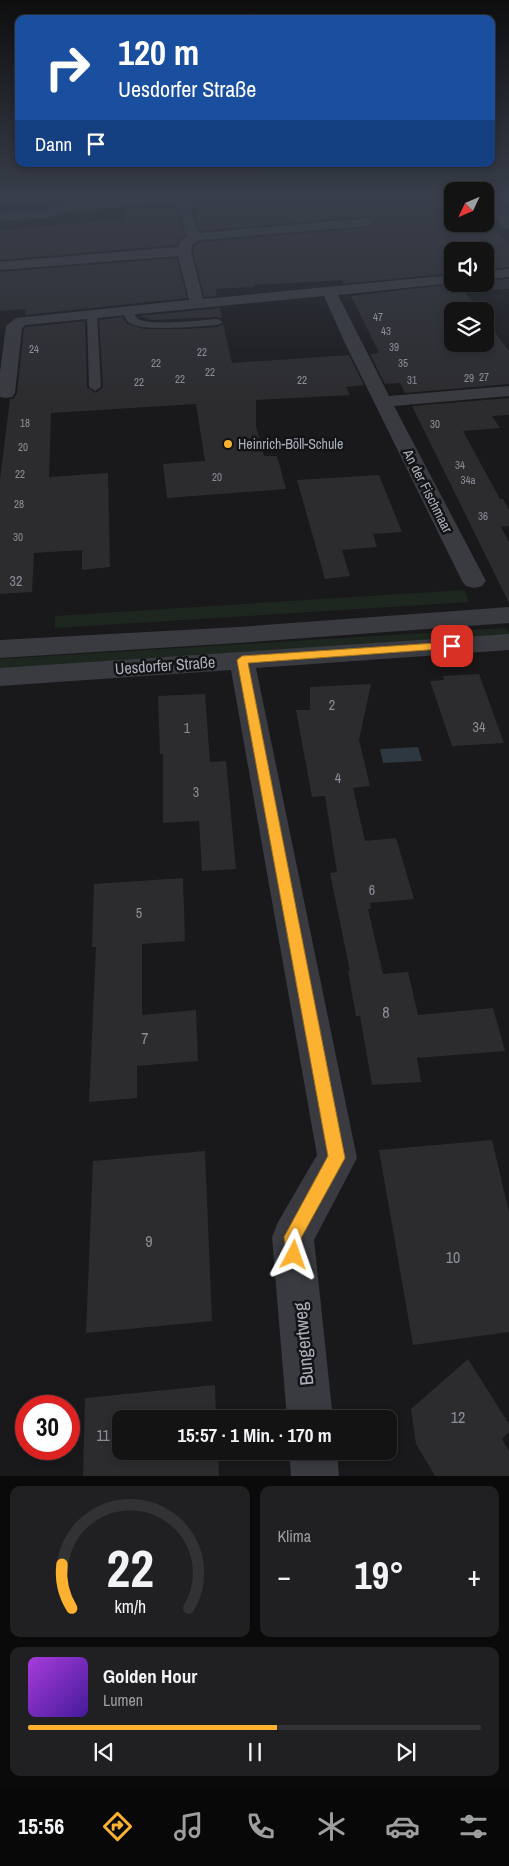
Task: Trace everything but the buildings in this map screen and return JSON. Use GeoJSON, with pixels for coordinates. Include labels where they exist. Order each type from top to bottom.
{"type":"FeatureCollection","features":[{"type":"Feature","properties":{"kind":"street"},"geometry":{"type":"LineString","coordinates":[[0,266],[26,264]]}},
{"type":"Feature","properties":{"kind":"street"},"geometry":{"type":"LineString","coordinates":[[187,264],[197,304]]}},
{"type":"Feature","properties":{"kind":"street"},"geometry":{"type":"LineString","coordinates":[[494,275],[509,273]]}},
{"type":"Feature","properties":{"kind":"street"},"geometry":{"type":"LineString","coordinates":[[6,393],[14,326],[10,321],[14,316],[22,314],[25,309],[32,305],[51,303],[60,306],[65,311],[66,317],[444,280]]}},
{"type":"Feature","properties":{"kind":"street","name":"An der Fischmaar"},"geometry":{"type":"LineString","coordinates":[[329,291],[352,341],[474,581]]}},
{"type":"Feature","properties":{"kind":"street"},"geometry":{"type":"LineString","coordinates":[[384,402],[509,391]]}},
{"type":"Feature","properties":{"kind":"street","name":"Uesdorfer Straße"},"geometry":{"type":"LineString","coordinates":[[0,649],[238,635],[509,615]]}},
{"type":"Feature","properties":{"kind":"street","name":"Uesdorfer Straße"},"geometry":{"type":"LineString","coordinates":[[0,677],[509,642]]}},
{"type":"Feature","properties":{"kind":"street","name":"Bungertweg"},"geometry":{"type":"LineString","coordinates":[[242,660],[337,1158],[292,1237],[309,1410]]}},
{"type":"Feature","properties":{"kind":"street"},"geometry":{"type":"LineString","coordinates":[[314,1460],[315,1476]]}},
{"type":"Feature","properties":{"kind":"lane"},"geometry":{"type":"LineString","coordinates":[[128,311],[131,320],[144,324],[218,322]]}},
{"type":"Feature","properties":{"kind":"lane"},"geometry":{"type":"LineString","coordinates":[[92,314],[95,386]]}},
{"type":"Feature","properties":{"kind":"shaded area"},"geometry":{"type":"Polygon","coordinates":[[[464,590],[469,602],[55,628],[55,616],[464,590]]]}},
{"type":"Feature","properties":{"kind":"shaded area"},"geometry":{"type":"Polygon","coordinates":[[[505,628],[509,632],[509,638],[0,670],[0,659],[505,628]]]}},
{"type":"Feature","properties":{"kind":"shaded area"},"geometry":{"type":"Polygon","coordinates":[[[418,747],[422,761],[383,763],[380,749],[418,747]]]}},
{"type":"Feature","properties":{"kind":"place","name":"Heinrich-Böll-Schule"},"geometry":{"type":"Point","coordinates":[228,444]}},
{"type":"Feature","properties":{"kind":"route"},"geometry":{"type":"LineString","coordinates":[[294,1255],[292,1237],[337,1158],[242,660],[452,646]]}}]}
